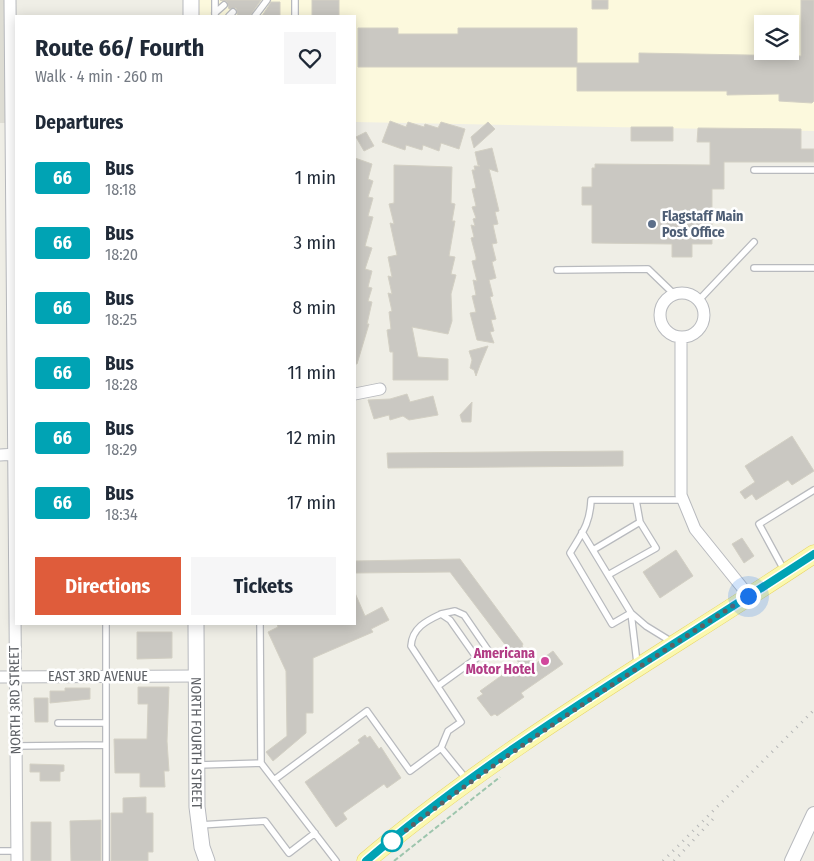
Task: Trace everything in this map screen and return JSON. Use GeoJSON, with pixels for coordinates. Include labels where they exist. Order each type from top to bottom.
{"type":"FeatureCollection","features":[{"type":"Feature","properties":{"kind":"main road"},"geometry":{"type":"LineString","coordinates":[[191,0],[191,15]]}},
{"type":"Feature","properties":{"kind":"main road"},"geometry":{"type":"LineString","coordinates":[[366,861],[469,782],[570,710],[814,554]]}},
{"type":"Feature","properties":{"kind":"main road","name":"NORTH FOURTH STREET"},"geometry":{"type":"LineString","coordinates":[[196,625],[199,825],[202,847],[207,861]]}},
{"type":"Feature","properties":{"kind":"street","name":"NORTH 3RD STREET"},"geometry":{"type":"LineString","coordinates":[[10,0],[9,229],[14,320],[14,677],[17,856]]}},
{"type":"Feature","properties":{"kind":"street"},"geometry":{"type":"LineString","coordinates":[[688,294],[699,300],[705,314],[701,328],[689,337],[682,338],[668,332],[660,319],[663,304],[675,295],[688,294]]}},
{"type":"Feature","properties":{"kind":"street"},"geometry":{"type":"LineString","coordinates":[[682,338],[681,495],[695,529],[748,596]]}},
{"type":"Feature","properties":{"kind":"street"},"geometry":{"type":"LineString","coordinates":[[356,394],[380,389]]}},
{"type":"Feature","properties":{"kind":"street"},"geometry":{"type":"LineString","coordinates":[[0,454],[14,454]]}},
{"type":"Feature","properties":{"kind":"street","name":"EAST 3RD AVENUE"},"geometry":{"type":"LineString","coordinates":[[0,677],[196,676]]}},
{"type":"Feature","properties":{"kind":"street"},"geometry":{"type":"LineString","coordinates":[[792,861],[814,814]]}},
{"type":"Feature","properties":{"kind":"lane"},"geometry":{"type":"LineString","coordinates":[[215,0],[215,15]]}},
{"type":"Feature","properties":{"kind":"lane"},"geometry":{"type":"LineString","coordinates":[[256,15],[267,0]]}},
{"type":"Feature","properties":{"kind":"lane"},"geometry":{"type":"LineString","coordinates":[[295,0],[295,15]]}},
{"type":"Feature","properties":{"kind":"lane"},"geometry":{"type":"LineString","coordinates":[[215,15],[224,4]]}},
{"type":"Feature","properties":{"kind":"lane"},"geometry":{"type":"LineString","coordinates":[[754,170],[814,170]]}},
{"type":"Feature","properties":{"kind":"lane"},"geometry":{"type":"LineString","coordinates":[[699,300],[754,242]]}},
{"type":"Feature","properties":{"kind":"lane"},"geometry":{"type":"LineString","coordinates":[[754,268],[814,268]]}},
{"type":"Feature","properties":{"kind":"lane"},"geometry":{"type":"LineString","coordinates":[[557,270],[648,269],[675,295]]}},
{"type":"Feature","properties":{"kind":"lane"},"geometry":{"type":"LineString","coordinates":[[786,572],[759,524],[814,490]]}},
{"type":"Feature","properties":{"kind":"lane"},"geometry":{"type":"LineString","coordinates":[[631,613],[612,624],[570,553],[590,519],[591,500],[683,500]]}},
{"type":"Feature","properties":{"kind":"lane"},"geometry":{"type":"LineString","coordinates":[[608,574],[656,548],[640,522],[636,500]]}},
{"type":"Feature","properties":{"kind":"lane"},"geometry":{"type":"LineString","coordinates":[[593,550],[640,522]]}},
{"type":"Feature","properties":{"kind":"lane"},"geometry":{"type":"LineString","coordinates":[[582,532],[631,613],[646,626],[676,644]]}},
{"type":"Feature","properties":{"kind":"lane"},"geometry":{"type":"LineString","coordinates":[[274,780],[367,711],[410,771],[441,748],[448,731],[461,722],[411,646],[412,635],[418,627],[442,614],[455,611],[464,615],[488,650],[438,686]]}},
{"type":"Feature","properties":{"kind":"lane"},"geometry":{"type":"LineString","coordinates":[[631,613],[637,668]]}},
{"type":"Feature","properties":{"kind":"lane"},"geometry":{"type":"LineString","coordinates":[[442,614],[450,620],[476,657]]}},
{"type":"Feature","properties":{"kind":"lane"},"geometry":{"type":"LineString","coordinates":[[106,625],[106,861]]}},
{"type":"Feature","properties":{"kind":"lane"},"geometry":{"type":"LineString","coordinates":[[260,625],[261,763],[336,861]]}},
{"type":"Feature","properties":{"kind":"lane"},"geometry":{"type":"LineString","coordinates":[[58,723],[106,723]]}},
{"type":"Feature","properties":{"kind":"lane"},"geometry":{"type":"LineString","coordinates":[[15,746],[106,745]]}},
{"type":"Feature","properties":{"kind":"lane"},"geometry":{"type":"LineString","coordinates":[[441,748],[469,782]]}},
{"type":"Feature","properties":{"kind":"lane"},"geometry":{"type":"LineString","coordinates":[[197,765],[261,763]]}},
{"type":"Feature","properties":{"kind":"lane"},"geometry":{"type":"LineString","coordinates":[[199,825],[265,821],[289,853],[314,833]]}},
{"type":"Feature","properties":{"kind":"lane"},"geometry":{"type":"LineString","coordinates":[[0,851],[17,856]]}},
{"type":"Feature","properties":{"kind":"shaded area"},"geometry":{"type":"Polygon","coordinates":[[[0,0],[10,0],[11,123],[0,123],[0,0]]]}},
{"type":"Feature","properties":{"kind":"shaded area"},"geometry":{"type":"Polygon","coordinates":[[[192,0],[814,0],[814,131],[356,122],[356,15],[192,15],[192,0]]]}},
{"type":"Feature","properties":{"kind":"building"},"geometry":{"type":"Polygon","coordinates":[[[220,0],[261,0],[251,15],[238,15],[236,8],[229,9],[227,2],[220,0]]]}},
{"type":"Feature","properties":{"kind":"building"},"geometry":{"type":"Polygon","coordinates":[[[312,0],[339,0],[339,15],[312,15],[312,0]]]}},
{"type":"Feature","properties":{"kind":"building"},"geometry":{"type":"Polygon","coordinates":[[[592,0],[608,0],[608,9],[592,9],[592,0]]]}},
{"type":"Feature","properties":{"kind":"building"},"geometry":{"type":"Polygon","coordinates":[[[801,0],[814,0],[814,101],[812,103],[779,101],[779,94],[727,95],[727,91],[577,91],[577,67],[358,67],[358,28],[398,28],[398,34],[458,34],[458,28],[577,28],[577,63],[639,63],[639,53],[754,55],[754,60],[799,60],[799,56],[801,56],[801,0]]]}},
{"type":"Feature","properties":{"kind":"building"},"geometry":{"type":"Polygon","coordinates":[[[271,2],[280,2],[280,15],[263,15],[271,2]]]}},
{"type":"Feature","properties":{"kind":"building"},"geometry":{"type":"Polygon","coordinates":[[[390,121],[406,127],[408,122],[424,127],[425,124],[438,128],[441,122],[465,129],[459,149],[441,143],[439,151],[423,145],[422,150],[406,145],[405,150],[382,142],[390,121]]]}},
{"type":"Feature","properties":{"kind":"building"},"geometry":{"type":"Polygon","coordinates":[[[488,122],[495,129],[474,148],[471,137],[488,122]]]}},
{"type":"Feature","properties":{"kind":"building"},"geometry":{"type":"Polygon","coordinates":[[[631,127],[673,127],[673,141],[631,141],[631,127]]]}},
{"type":"Feature","properties":{"kind":"building","name":"Flagstaff Main Post Office"},"geometry":{"type":"Polygon","coordinates":[[[698,128],[801,129],[801,149],[814,149],[814,162],[724,162],[724,189],[712,189],[712,244],[692,244],[692,257],[672,257],[672,244],[592,243],[592,205],[582,205],[582,187],[592,187],[592,168],[595,168],[595,164],[710,165],[710,142],[697,142],[698,128]]]}},
{"type":"Feature","properties":{"kind":"building"},"geometry":{"type":"Polygon","coordinates":[[[366,132],[374,146],[364,151],[356,137],[366,132]]]}},
{"type":"Feature","properties":{"kind":"building"},"geometry":{"type":"Polygon","coordinates":[[[492,148],[498,172],[489,169],[499,211],[495,212],[498,224],[493,225],[497,243],[492,244],[496,260],[492,262],[496,278],[489,280],[493,296],[490,297],[496,319],[491,320],[494,331],[490,332],[494,343],[477,340],[470,313],[476,312],[472,296],[476,295],[473,280],[477,281],[472,261],[476,260],[476,257],[471,238],[474,237],[471,225],[475,226],[473,219],[476,218],[472,207],[476,206],[472,189],[476,188],[472,170],[475,170],[474,166],[480,166],[478,165],[475,152],[492,148]]]}},
{"type":"Feature","properties":{"kind":"building"},"geometry":{"type":"Polygon","coordinates":[[[356,158],[372,164],[368,179],[373,181],[368,197],[373,198],[368,216],[373,217],[365,246],[372,248],[365,269],[372,271],[368,287],[372,288],[368,301],[372,302],[367,324],[369,324],[357,364],[356,158]]]}},
{"type":"Feature","properties":{"kind":"building"},"geometry":{"type":"Polygon","coordinates":[[[394,165],[452,167],[451,203],[455,204],[452,221],[455,221],[449,256],[455,257],[451,274],[456,275],[451,294],[452,321],[448,334],[412,327],[418,357],[448,359],[448,380],[393,380],[393,352],[390,352],[387,330],[391,329],[389,312],[392,311],[388,293],[392,294],[388,276],[392,277],[388,257],[397,255],[390,223],[394,224],[389,204],[394,203],[394,165]]]}},
{"type":"Feature","properties":{"kind":"building"},"geometry":{"type":"Polygon","coordinates":[[[488,346],[476,376],[474,370],[470,368],[472,360],[469,351],[488,346]]]}},
{"type":"Feature","properties":{"kind":"building"},"geometry":{"type":"Polygon","coordinates":[[[407,394],[410,402],[433,396],[438,415],[409,420],[403,416],[390,420],[389,415],[374,419],[368,400],[390,399],[407,394]]]}},
{"type":"Feature","properties":{"kind":"building"},"geometry":{"type":"Polygon","coordinates":[[[472,402],[471,422],[462,422],[460,415],[472,402]]]}},
{"type":"Feature","properties":{"kind":"building"},"geometry":{"type":"Polygon","coordinates":[[[792,436],[814,471],[792,485],[788,480],[756,500],[752,494],[745,499],[740,492],[755,482],[745,466],[792,436]]]}},
{"type":"Feature","properties":{"kind":"building"},"geometry":{"type":"Polygon","coordinates":[[[623,451],[623,466],[388,468],[387,453],[623,451]]]}},
{"type":"Feature","properties":{"kind":"building"},"geometry":{"type":"Polygon","coordinates":[[[742,538],[754,556],[744,563],[732,544],[742,538]]]}},
{"type":"Feature","properties":{"kind":"building"},"geometry":{"type":"Polygon","coordinates":[[[676,550],[693,576],[660,598],[643,572],[676,550]]]}},
{"type":"Feature","properties":{"kind":"building"},"geometry":{"type":"Polygon","coordinates":[[[460,559],[523,644],[522,646],[535,664],[553,651],[563,664],[521,693],[524,697],[497,716],[495,714],[491,716],[477,698],[483,694],[480,691],[519,663],[450,572],[356,573],[356,561],[460,559]]]}},
{"type":"Feature","properties":{"kind":"building"},"geometry":{"type":"Polygon","coordinates":[[[356,595],[365,616],[382,607],[389,620],[371,629],[373,632],[313,658],[313,713],[306,713],[306,733],[273,761],[266,752],[287,736],[286,671],[268,632],[278,627],[277,625],[356,625],[356,595]]]}},
{"type":"Feature","properties":{"kind":"building"},"geometry":{"type":"Polygon","coordinates":[[[137,632],[172,632],[172,658],[137,659],[137,632]]]}},
{"type":"Feature","properties":{"kind":"building"},"geometry":{"type":"Polygon","coordinates":[[[138,687],[169,687],[167,741],[169,771],[164,771],[165,787],[140,787],[140,773],[115,773],[114,739],[147,739],[148,704],[138,704],[138,687]]]}},
{"type":"Feature","properties":{"kind":"building"},"geometry":{"type":"Polygon","coordinates":[[[65,688],[90,688],[90,699],[50,703],[50,691],[65,691],[65,688]]]}},
{"type":"Feature","properties":{"kind":"building"},"geometry":{"type":"Polygon","coordinates":[[[34,698],[48,698],[48,722],[35,722],[34,698]]]}},
{"type":"Feature","properties":{"kind":"building"},"geometry":{"type":"Polygon","coordinates":[[[365,735],[367,738],[370,736],[379,749],[381,747],[401,778],[387,788],[384,784],[343,813],[347,819],[336,827],[305,782],[360,743],[358,740],[365,735]]]}},
{"type":"Feature","properties":{"kind":"building"},"geometry":{"type":"Polygon","coordinates":[[[30,764],[64,765],[64,771],[60,772],[60,781],[40,781],[40,772],[30,772],[30,764]]]}},
{"type":"Feature","properties":{"kind":"building"},"geometry":{"type":"Polygon","coordinates":[[[146,797],[146,813],[153,813],[153,852],[148,852],[148,861],[111,861],[111,813],[123,813],[123,798],[146,797]]]}},
{"type":"Feature","properties":{"kind":"building"},"geometry":{"type":"Polygon","coordinates":[[[101,820],[101,861],[71,861],[70,821],[101,820]]]}},
{"type":"Feature","properties":{"kind":"building"},"geometry":{"type":"Polygon","coordinates":[[[31,822],[51,822],[51,861],[31,861],[31,822]]]}},
{"type":"Feature","properties":{"kind":"railway"},"geometry":{"type":"LineString","coordinates":[[663,861],[814,710]]}},
{"type":"Feature","properties":{"kind":"railway"},"geometry":{"type":"LineString","coordinates":[[674,861],[713,819]]}},
{"type":"Feature","properties":{"kind":"bus line","name":"66"},"geometry":{"type":"LineString","coordinates":[[366,861],[477,775],[570,710],[814,554]]}},
{"type":"Feature","properties":{"kind":"place","name":"Flagstaff Main Post Office"},"geometry":{"type":"Point","coordinates":[652,224]}},
{"type":"Feature","properties":{"kind":"place","name":"Americana Motor Hotel"},"geometry":{"type":"Point","coordinates":[545,661]}},
{"type":"Feature","properties":{"kind":"route"},"geometry":{"type":"LineString","coordinates":[[392,841],[477,775],[570,710],[679,642],[748,596]]}}]}
